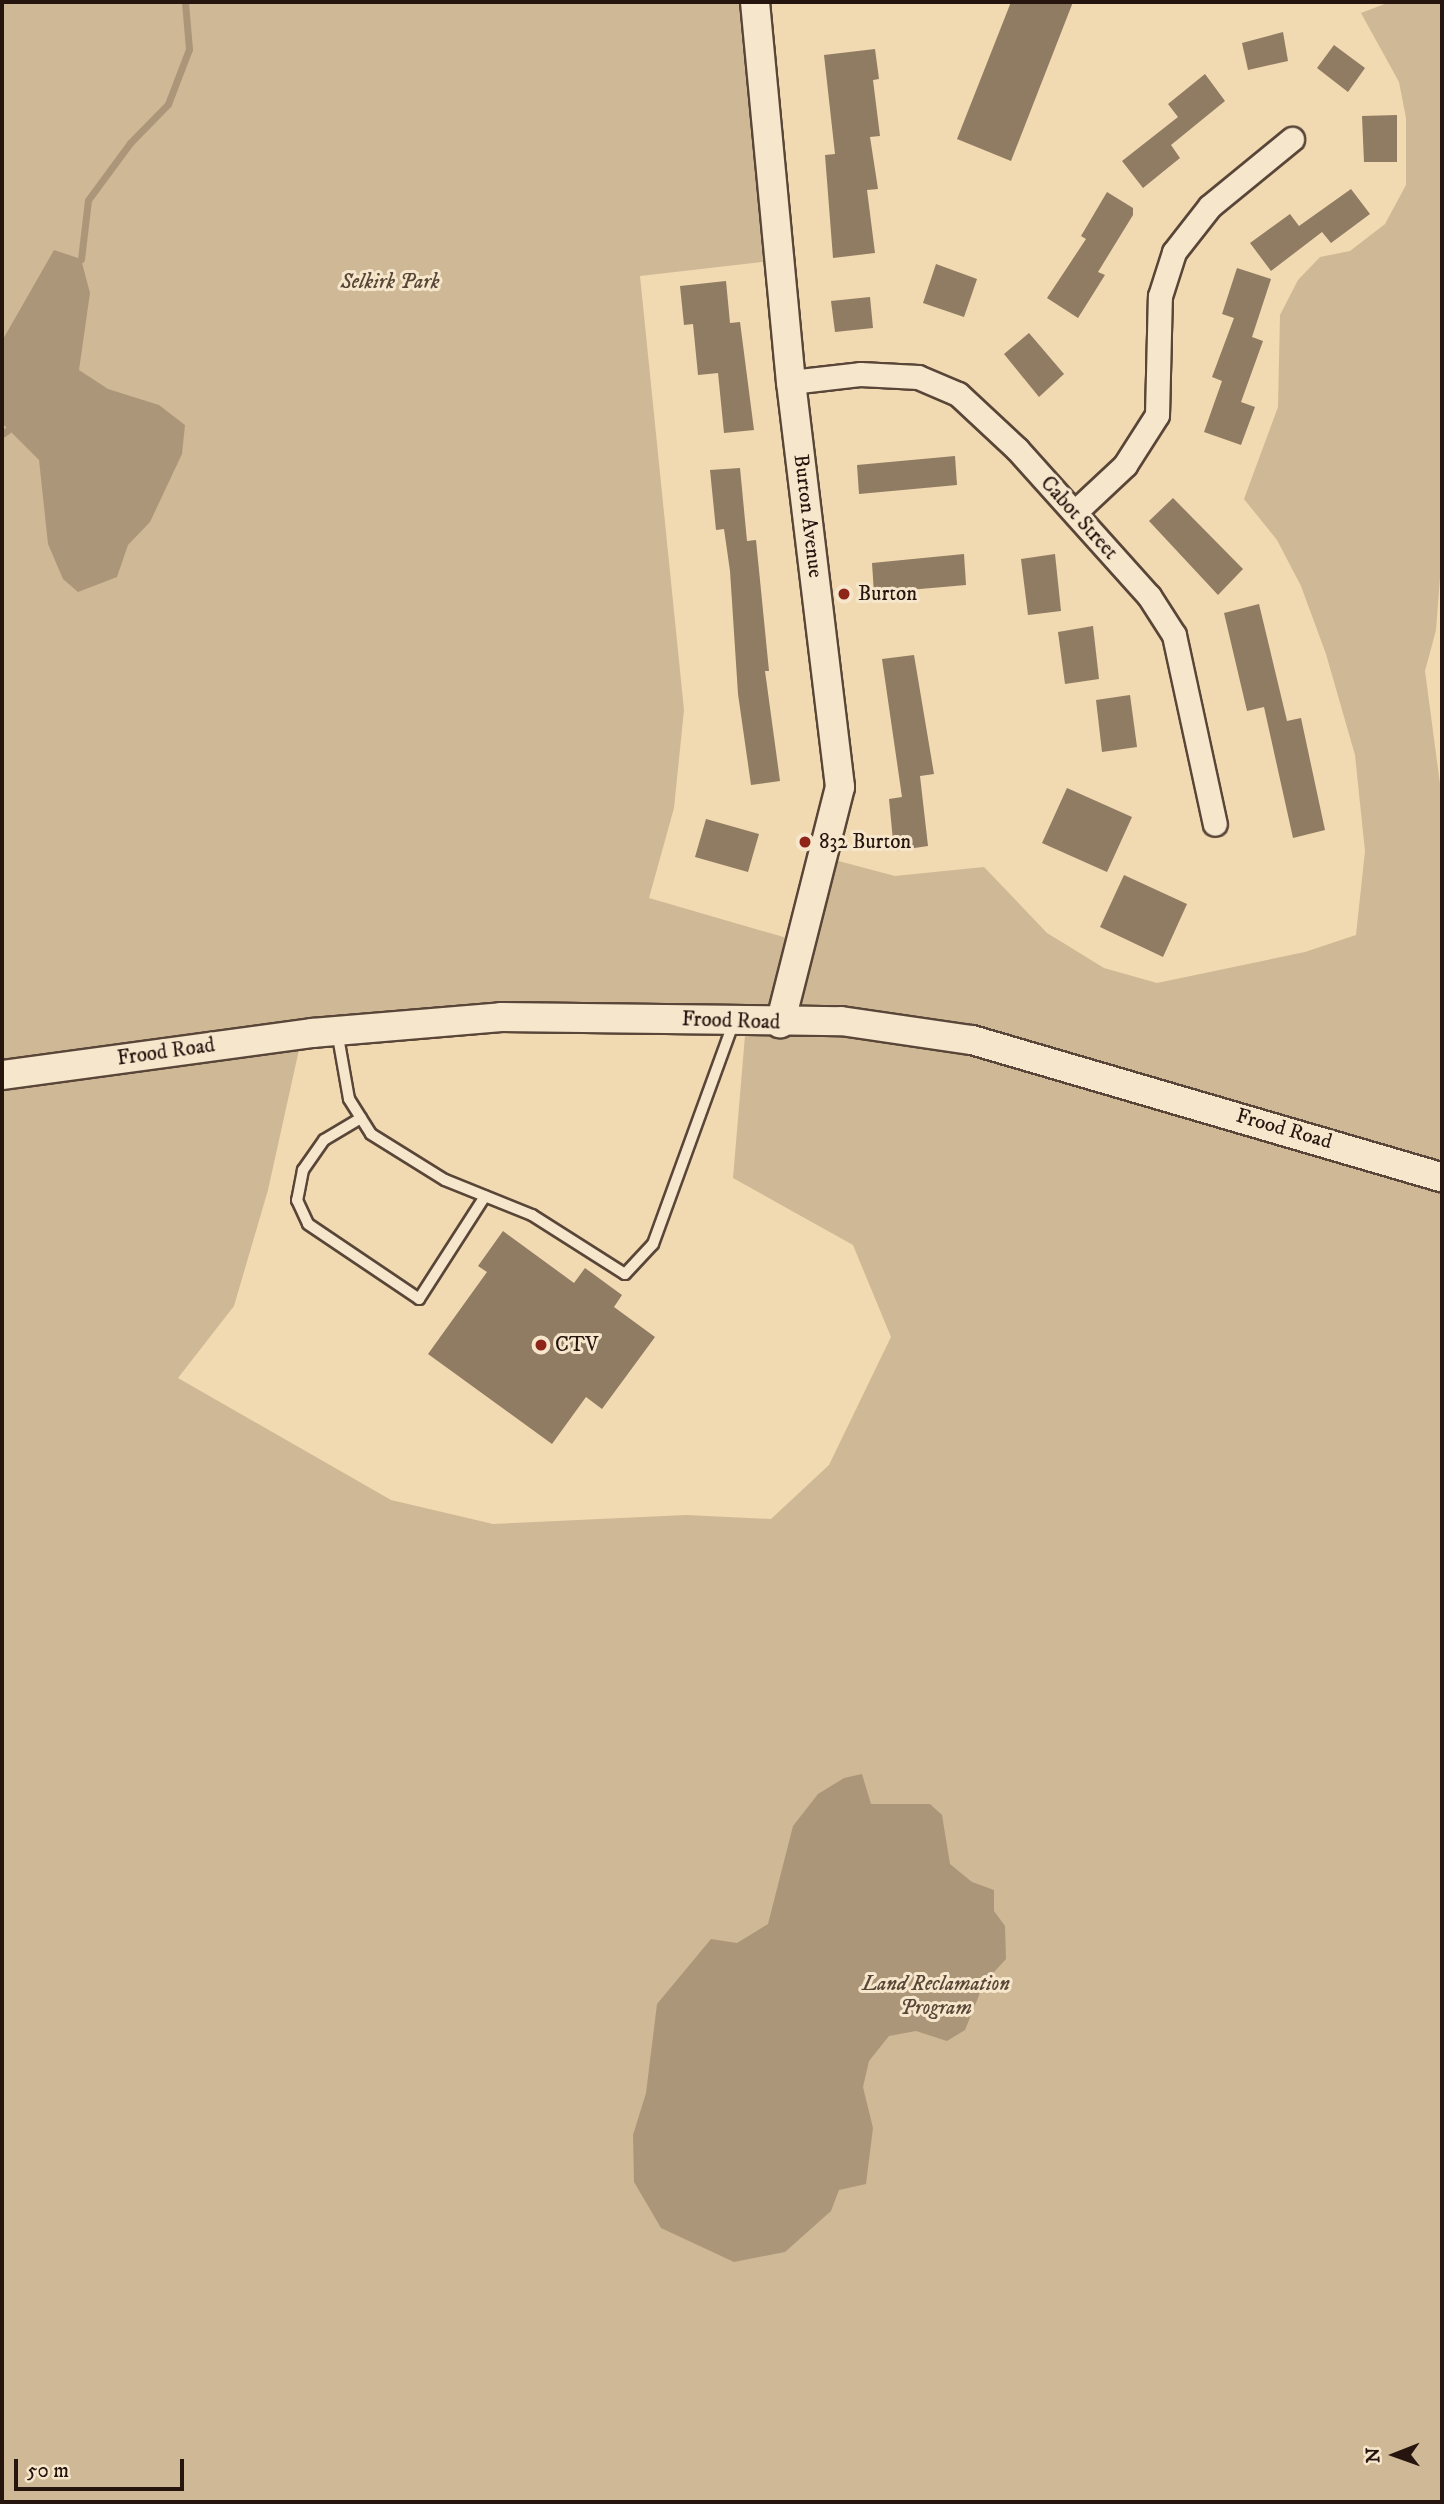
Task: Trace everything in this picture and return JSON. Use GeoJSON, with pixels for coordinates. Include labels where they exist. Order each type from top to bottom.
{"type":"FeatureCollection","features":[{"type":"Feature","properties":{"kind":"street","name":"Burton Avenue"},"geometry":{"type":"LineString","coordinates":[[755,2],[791,382],[840,787],[780,1024]]}},
{"type":"Feature","properties":{"kind":"street"},"geometry":{"type":"LineString","coordinates":[[1075,512],[1125,465],[1157,415],[1160,296],[1174,252],[1210,206],[1292,139]]}},
{"type":"Feature","properties":{"kind":"street","name":"Cabot Street"},"geometry":{"type":"LineString","coordinates":[[791,382],[889,374],[939,384],[982,415],[1075,512],[1149,596],[1174,635],[1215,824]]}},
{"type":"Feature","properties":{"kind":"street","name":"Frood Road"},"geometry":{"type":"LineString","coordinates":[[2,1075],[337,1031],[501,1017],[780,1024],[841,1021],[972,1040],[1442,1177]]}},
{"type":"Feature","properties":{"kind":"lane"},"geometry":{"type":"LineString","coordinates":[[337,1031],[349,1099],[361,1118],[382,1140],[445,1180],[532,1215],[625,1274],[653,1244],[734,1021]]}},
{"type":"Feature","properties":{"kind":"lane"},"geometry":{"type":"LineString","coordinates":[[361,1118],[324,1140],[303,1170],[297,1200],[308,1224],[419,1299],[485,1196]]}},
{"type":"Feature","properties":{"kind":"green space","name":"Land Reclamation Program"},"geometry":{"type":"Polygon","coordinates":[[[2,2],[756,2],[780,260],[640,276],[684,710],[674,808],[649,898],[804,943],[827,858],[895,876],[984,867],[1047,933],[1104,968],[1157,983],[1305,952],[1356,935],[1365,851],[1355,755],[1326,654],[1301,586],[1277,540],[1244,499],[1278,407],[1280,315],[1298,280],[1320,257],[1350,251],[1385,224],[1406,185],[1406,118],[1399,82],[1361,13],[1390,2],[1442,2],[1442,551],[1436,630],[1425,671],[1442,799],[1442,2502],[2,2502],[2,2]],[[746,1024],[302,1036],[268,1190],[234,1306],[178,1378],[391,1500],[493,1524],[686,1515],[771,1519],[829,1465],[891,1337],[853,1245],[733,1178],[746,1024]]]}},
{"type":"Feature","properties":{"kind":"shaded area"},"geometry":{"type":"Polygon","coordinates":[[[54,250],[81,259],[90,293],[79,370],[108,389],[159,405],[185,425],[182,454],[150,522],[128,545],[117,577],[78,592],[63,579],[48,544],[39,460],[2,423],[2,341],[54,250]]]}},
{"type":"Feature","properties":{"kind":"shaded area"},"geometry":{"type":"Polygon","coordinates":[[[862,1774],[871,1804],[930,1804],[942,1815],[950,1864],[972,1882],[994,1890],[994,1911],[1005,1926],[1006,1959],[984,1983],[965,2030],[947,2041],[916,2031],[889,2036],[869,2061],[863,2087],[873,2128],[866,2184],[839,2190],[831,2211],[785,2252],[734,2262],[661,2228],[634,2182],[633,2135],[646,2093],[657,2004],[711,1939],[737,1943],[768,1924],[793,1826],[818,1794],[844,1778],[862,1774]]]}},
{"type":"Feature","properties":{"kind":"building"},"geometry":{"type":"Polygon","coordinates":[[[1011,2],[1073,2],[1011,161],[957,139],[1011,2]]]}},
{"type":"Feature","properties":{"kind":"building"},"geometry":{"type":"Polygon","coordinates":[[[1283,32],[1288,61],[1248,70],[1242,43],[1283,32]]]}},
{"type":"Feature","properties":{"kind":"building"},"geometry":{"type":"Polygon","coordinates":[[[1334,45],[1365,68],[1348,92],[1317,68],[1334,45]]]}},
{"type":"Feature","properties":{"kind":"building"},"geometry":{"type":"Polygon","coordinates":[[[875,49],[879,79],[873,80],[880,136],[870,137],[878,189],[867,190],[875,253],[833,258],[825,155],[835,154],[824,55],[875,49]]]}},
{"type":"Feature","properties":{"kind":"building"},"geometry":{"type":"Polygon","coordinates":[[[1205,74],[1225,101],[1171,145],[1180,158],[1143,188],[1122,161],[1178,117],[1168,104],[1205,74]]]}},
{"type":"Feature","properties":{"kind":"building"},"geometry":{"type":"Polygon","coordinates":[[[1397,115],[1397,162],[1364,162],[1362,116],[1397,115]]]}},
{"type":"Feature","properties":{"kind":"building"},"geometry":{"type":"Polygon","coordinates":[[[1351,189],[1370,214],[1331,243],[1322,232],[1271,271],[1250,243],[1290,214],[1299,226],[1351,189]]]}},
{"type":"Feature","properties":{"kind":"building"},"geometry":{"type":"Polygon","coordinates":[[[1107,192],[1133,208],[1133,215],[1098,272],[1105,275],[1078,318],[1047,298],[1086,239],[1081,236],[1107,192]]]}},
{"type":"Feature","properties":{"kind":"building"},"geometry":{"type":"Polygon","coordinates":[[[936,264],[977,279],[964,317],[923,303],[936,264]]]}},
{"type":"Feature","properties":{"kind":"building"},"geometry":{"type":"Polygon","coordinates":[[[1237,268],[1271,279],[1252,337],[1263,341],[1241,402],[1255,407],[1241,445],[1204,432],[1222,381],[1212,377],[1234,318],[1222,314],[1237,268]]]}},
{"type":"Feature","properties":{"kind":"building"},"geometry":{"type":"Polygon","coordinates":[[[726,281],[730,323],[740,322],[754,430],[724,433],[718,373],[698,375],[693,324],[684,325],[680,286],[726,281]]]}},
{"type":"Feature","properties":{"kind":"building"},"geometry":{"type":"Polygon","coordinates":[[[870,297],[873,328],[835,332],[831,301],[870,297]]]}},
{"type":"Feature","properties":{"kind":"building"},"geometry":{"type":"Polygon","coordinates":[[[1029,333],[1064,374],[1039,397],[1004,354],[1029,333]]]}},
{"type":"Feature","properties":{"kind":"building"},"geometry":{"type":"Polygon","coordinates":[[[955,456],[957,485],[859,494],[857,465],[955,456]]]}},
{"type":"Feature","properties":{"kind":"building"},"geometry":{"type":"Polygon","coordinates":[[[740,468],[747,541],[756,540],[769,671],[765,671],[780,781],[751,785],[738,694],[730,571],[724,529],[716,530],[710,470],[740,468]]]}},
{"type":"Feature","properties":{"kind":"building"},"geometry":{"type":"Polygon","coordinates":[[[1173,498],[1243,569],[1218,595],[1149,521],[1173,498]]]}},
{"type":"Feature","properties":{"kind":"building"},"geometry":{"type":"Polygon","coordinates":[[[964,554],[966,585],[874,593],[872,563],[964,554]]]}},
{"type":"Feature","properties":{"kind":"building"},"geometry":{"type":"Polygon","coordinates":[[[1055,554],[1061,611],[1028,615],[1021,559],[1055,554]]]}},
{"type":"Feature","properties":{"kind":"building"},"geometry":{"type":"Polygon","coordinates":[[[1259,604],[1287,721],[1301,718],[1325,830],[1293,838],[1264,707],[1247,711],[1224,613],[1259,604]]]}},
{"type":"Feature","properties":{"kind":"building"},"geometry":{"type":"Polygon","coordinates":[[[1093,626],[1099,679],[1065,684],[1058,632],[1093,626]]]}},
{"type":"Feature","properties":{"kind":"building"},"geometry":{"type":"Polygon","coordinates":[[[914,655],[934,774],[920,776],[928,846],[894,851],[889,799],[902,797],[882,659],[914,655]]]}},
{"type":"Feature","properties":{"kind":"building"},"geometry":{"type":"Polygon","coordinates":[[[1130,695],[1137,747],[1102,752],[1096,700],[1130,695]]]}},
{"type":"Feature","properties":{"kind":"building"},"geometry":{"type":"Polygon","coordinates":[[[1067,788],[1132,817],[1107,872],[1042,843],[1067,788]]]}},
{"type":"Feature","properties":{"kind":"building"},"geometry":{"type":"Polygon","coordinates":[[[706,819],[759,834],[748,872],[695,857],[706,819]]]}},
{"type":"Feature","properties":{"kind":"building"},"geometry":{"type":"Polygon","coordinates":[[[1124,875],[1187,904],[1163,957],[1100,927],[1124,875]]]}},
{"type":"Feature","properties":{"kind":"building","name":"CTV"},"geometry":{"type":"Polygon","coordinates":[[[503,1231],[574,1283],[585,1268],[622,1295],[614,1307],[655,1337],[602,1409],[586,1397],[552,1444],[428,1354],[487,1272],[478,1266],[503,1231]]]}},
{"type":"Feature","properties":{"kind":"waterway"},"geometry":{"type":"LineString","coordinates":[[81,259],[88,200],[130,143],[168,104],[189,49],[185,2]]}},
{"type":"Feature","properties":{"kind":"waterway"},"geometry":{"type":"LineString","coordinates":[[2,434],[8,430]]}},
{"type":"Feature","properties":{"kind":"place","name":"Burton"},"geometry":{"type":"Point","coordinates":[844,594]}},
{"type":"Feature","properties":{"kind":"place","name":"832 Burton"},"geometry":{"type":"Point","coordinates":[805,842]}},
{"type":"Feature","properties":{"kind":"place","name":"CTV"},"geometry":{"type":"Point","coordinates":[541,1345]}},
{"type":"Feature","properties":{"kind":"park label","name":"Selkirk Park"},"geometry":{"type":"Point","coordinates":[390,282]}}]}
